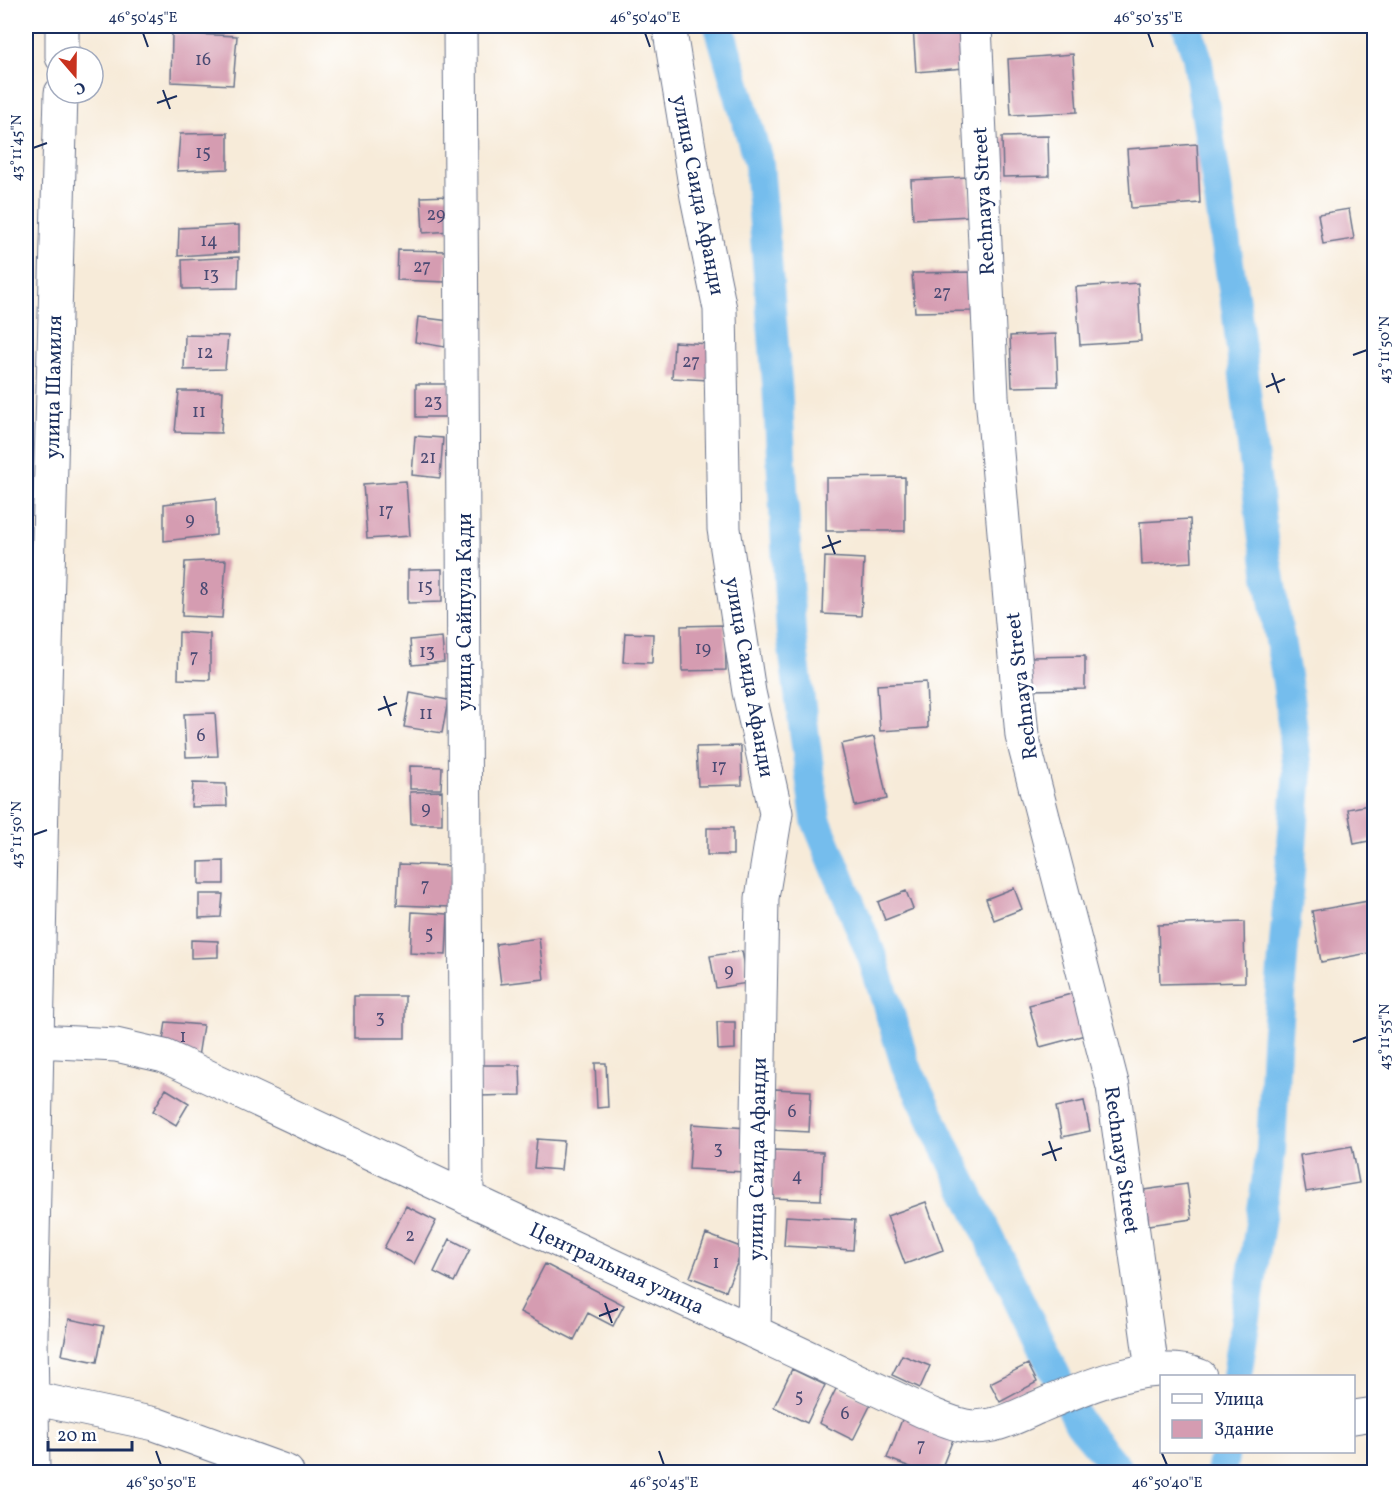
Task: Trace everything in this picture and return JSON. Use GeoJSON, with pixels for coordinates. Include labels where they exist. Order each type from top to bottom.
{"type":"FeatureCollection","features":[{"type":"Feature","properties":{"kind":"street"},"geometry":{"type":"LineString","coordinates":[[62,26],[62,45]]}},
{"type":"Feature","properties":{"kind":"street","name":"улица Сайпула Кади"},"geometry":{"type":"LineString","coordinates":[[460,26],[467,1198]]}},
{"type":"Feature","properties":{"kind":"street","name":"улица Саида Афанди"},"geometry":{"type":"LineString","coordinates":[[669,26],[697,197],[720,309],[724,529],[749,692],[776,813],[762,898],[754,1332]]}},
{"type":"Feature","properties":{"kind":"street","name":"Rechnaya Street"},"geometry":{"type":"LineString","coordinates":[[975,26],[992,396],[1022,736],[1113,1087],[1152,1370]]}},
{"type":"Feature","properties":{"kind":"street","name":"улица Шамиля"},"geometry":{"type":"LineString","coordinates":[[33,1473],[32,1336],[37,1041],[61,105]]}},
{"type":"Feature","properties":{"kind":"street","name":"Центральная улица"},"geometry":{"type":"LineString","coordinates":[[37,1041],[116,1045],[164,1056],[923,1411],[966,1426],[998,1425],[1049,1402],[1116,1377],[1152,1370],[1196,1375]]}},
{"type":"Feature","properties":{"kind":"street"},"geometry":{"type":"LineString","coordinates":[[32,1398],[155,1424],[287,1473]]}},
{"type":"Feature","properties":{"kind":"street"},"geometry":{"type":"LineString","coordinates":[[1355,1417],[1374,1414]]}},
{"type":"Feature","properties":{"kind":"building"},"geometry":{"type":"Polygon","coordinates":[[[913,26],[961,26],[964,68],[916,72],[913,26]]]}},
{"type":"Feature","properties":{"kind":"building"},"geometry":{"type":"Polygon","coordinates":[[[172,33],[237,36],[233,85],[171,82],[172,33]]]}},
{"type":"Feature","properties":{"kind":"building"},"geometry":{"type":"Polygon","coordinates":[[[1073,54],[1077,112],[1011,115],[1008,59],[1073,54]]]}},
{"type":"Feature","properties":{"kind":"building"},"geometry":{"type":"Polygon","coordinates":[[[228,133],[228,169],[177,171],[180,134],[228,133]]]}},
{"type":"Feature","properties":{"kind":"building"},"geometry":{"type":"Polygon","coordinates":[[[1048,136],[1049,176],[1003,177],[1002,137],[1048,136]]]}},
{"type":"Feature","properties":{"kind":"building"},"geometry":{"type":"Polygon","coordinates":[[[1197,144],[1200,203],[1131,208],[1127,149],[1197,144]]]}},
{"type":"Feature","properties":{"kind":"building"},"geometry":{"type":"Polygon","coordinates":[[[968,177],[970,216],[913,219],[911,180],[968,177]]]}},
{"type":"Feature","properties":{"kind":"building"},"geometry":{"type":"Polygon","coordinates":[[[450,196],[451,231],[423,233],[421,197],[450,196]]]}},
{"type":"Feature","properties":{"kind":"building"},"geometry":{"type":"Polygon","coordinates":[[[1349,209],[1354,239],[1323,244],[1318,214],[1349,209]]]}},
{"type":"Feature","properties":{"kind":"building"},"geometry":{"type":"Polygon","coordinates":[[[239,225],[239,252],[178,256],[179,228],[239,225]]]}},
{"type":"Feature","properties":{"kind":"building"},"geometry":{"type":"Polygon","coordinates":[[[398,250],[447,251],[446,282],[397,280],[398,250]]]}},
{"type":"Feature","properties":{"kind":"building"},"geometry":{"type":"Polygon","coordinates":[[[239,257],[238,288],[183,289],[182,260],[239,257]]]}},
{"type":"Feature","properties":{"kind":"building"},"geometry":{"type":"Polygon","coordinates":[[[971,272],[972,311],[915,312],[912,273],[971,272]]]}},
{"type":"Feature","properties":{"kind":"building"},"geometry":{"type":"Polygon","coordinates":[[[1138,283],[1141,341],[1080,345],[1076,287],[1138,283]]]}},
{"type":"Feature","properties":{"kind":"building"},"geometry":{"type":"Polygon","coordinates":[[[418,317],[449,321],[445,347],[415,342],[418,317]]]}},
{"type":"Feature","properties":{"kind":"building"},"geometry":{"type":"Polygon","coordinates":[[[1056,334],[1058,386],[1012,387],[1010,336],[1056,334]]]}},
{"type":"Feature","properties":{"kind":"building"},"geometry":{"type":"Polygon","coordinates":[[[185,335],[228,336],[225,369],[184,370],[185,335]]]}},
{"type":"Feature","properties":{"kind":"building"},"geometry":{"type":"Polygon","coordinates":[[[674,342],[711,344],[709,380],[672,378],[674,342]]]}},
{"type":"Feature","properties":{"kind":"building"},"geometry":{"type":"Polygon","coordinates":[[[416,384],[451,384],[451,417],[416,417],[416,384]]]}},
{"type":"Feature","properties":{"kind":"building"},"geometry":{"type":"Polygon","coordinates":[[[179,391],[223,391],[221,433],[175,432],[179,391]]]}},
{"type":"Feature","properties":{"kind":"building"},"geometry":{"type":"Polygon","coordinates":[[[415,436],[443,438],[440,478],[412,475],[415,436]]]}},
{"type":"Feature","properties":{"kind":"building"},"geometry":{"type":"Polygon","coordinates":[[[905,477],[905,531],[826,531],[826,478],[905,477]]]}},
{"type":"Feature","properties":{"kind":"building"},"geometry":{"type":"Polygon","coordinates":[[[406,481],[410,536],[367,539],[363,484],[406,481]]]}},
{"type":"Feature","properties":{"kind":"building"},"geometry":{"type":"Polygon","coordinates":[[[216,498],[216,535],[164,541],[164,504],[216,498]]]}},
{"type":"Feature","properties":{"kind":"building"},"geometry":{"type":"Polygon","coordinates":[[[1190,519],[1192,562],[1142,565],[1140,522],[1190,519]]]}},
{"type":"Feature","properties":{"kind":"building"},"geometry":{"type":"Polygon","coordinates":[[[825,557],[864,559],[861,616],[823,614],[825,557]]]}},
{"type":"Feature","properties":{"kind":"building"},"geometry":{"type":"Polygon","coordinates":[[[226,560],[222,618],[182,616],[185,562],[226,560]]]}},
{"type":"Feature","properties":{"kind":"building"},"geometry":{"type":"Polygon","coordinates":[[[442,569],[442,602],[408,603],[408,570],[442,569]]]}},
{"type":"Feature","properties":{"kind":"building"},"geometry":{"type":"Polygon","coordinates":[[[725,625],[726,670],[682,671],[681,626],[725,625]]]}},
{"type":"Feature","properties":{"kind":"building"},"geometry":{"type":"Polygon","coordinates":[[[179,632],[210,634],[210,680],[178,679],[179,632]]]}},
{"type":"Feature","properties":{"kind":"building"},"geometry":{"type":"Polygon","coordinates":[[[625,633],[653,634],[652,663],[623,662],[625,633]]]}},
{"type":"Feature","properties":{"kind":"building"},"geometry":{"type":"Polygon","coordinates":[[[442,637],[444,662],[412,665],[410,640],[442,637]]]}},
{"type":"Feature","properties":{"kind":"building"},"geometry":{"type":"Polygon","coordinates":[[[1085,656],[1085,689],[1029,690],[1029,657],[1085,656]]]}},
{"type":"Feature","properties":{"kind":"building"},"geometry":{"type":"Polygon","coordinates":[[[926,682],[928,728],[880,731],[877,685],[926,682]]]}},
{"type":"Feature","properties":{"kind":"building"},"geometry":{"type":"Polygon","coordinates":[[[410,693],[448,700],[442,733],[404,727],[410,693]]]}},
{"type":"Feature","properties":{"kind":"building"},"geometry":{"type":"Polygon","coordinates":[[[215,713],[218,756],[186,757],[184,714],[215,713]]]}},
{"type":"Feature","properties":{"kind":"building"},"geometry":{"type":"Polygon","coordinates":[[[874,737],[887,799],[855,806],[841,744],[874,737]]]}},
{"type":"Feature","properties":{"kind":"building"},"geometry":{"type":"Polygon","coordinates":[[[741,746],[742,785],[698,786],[696,747],[741,746]]]}},
{"type":"Feature","properties":{"kind":"building"},"geometry":{"type":"Polygon","coordinates":[[[410,766],[442,767],[441,789],[410,789],[410,766]]]}},
{"type":"Feature","properties":{"kind":"building"},"geometry":{"type":"Polygon","coordinates":[[[193,783],[226,784],[227,806],[191,807],[193,783]]]}},
{"type":"Feature","properties":{"kind":"building"},"geometry":{"type":"Polygon","coordinates":[[[442,791],[442,824],[411,824],[410,792],[442,791]]]}},
{"type":"Feature","properties":{"kind":"building"},"geometry":{"type":"Polygon","coordinates":[[[1374,804],[1374,840],[1354,844],[1348,809],[1374,804]]]}},
{"type":"Feature","properties":{"kind":"building"},"geometry":{"type":"Polygon","coordinates":[[[707,828],[733,828],[733,855],[707,855],[707,828]]]}},
{"type":"Feature","properties":{"kind":"building"},"geometry":{"type":"Polygon","coordinates":[[[224,861],[224,884],[199,884],[199,862],[224,861]]]}},
{"type":"Feature","properties":{"kind":"building"},"geometry":{"type":"Polygon","coordinates":[[[399,864],[452,866],[451,907],[397,905],[399,864]]]}},
{"type":"Feature","properties":{"kind":"building"},"geometry":{"type":"Polygon","coordinates":[[[1014,888],[1022,909],[994,920],[986,899],[1014,888]]]}},
{"type":"Feature","properties":{"kind":"building"},"geometry":{"type":"Polygon","coordinates":[[[906,891],[913,909],[885,920],[878,902],[906,891]]]}},
{"type":"Feature","properties":{"kind":"building"},"geometry":{"type":"Polygon","coordinates":[[[199,894],[223,894],[221,917],[199,918],[199,894]]]}},
{"type":"Feature","properties":{"kind":"building"},"geometry":{"type":"Polygon","coordinates":[[[1374,900],[1374,952],[1321,962],[1312,911],[1374,900]]]}},
{"type":"Feature","properties":{"kind":"building"},"geometry":{"type":"Polygon","coordinates":[[[412,912],[448,914],[446,955],[410,953],[412,912]]]}},
{"type":"Feature","properties":{"kind":"building"},"geometry":{"type":"Polygon","coordinates":[[[1244,922],[1245,982],[1160,984],[1158,925],[1244,922]]]}},
{"type":"Feature","properties":{"kind":"building"},"geometry":{"type":"Polygon","coordinates":[[[539,938],[544,979],[501,984],[496,944],[539,938]]]}},
{"type":"Feature","properties":{"kind":"building"},"geometry":{"type":"Polygon","coordinates":[[[191,940],[218,941],[218,957],[191,958],[191,940]]]}},
{"type":"Feature","properties":{"kind":"building"},"geometry":{"type":"Polygon","coordinates":[[[742,951],[748,983],[716,988],[710,956],[742,951]]]}},
{"type":"Feature","properties":{"kind":"building"},"geometry":{"type":"Polygon","coordinates":[[[1075,993],[1085,1035],[1040,1047],[1029,1005],[1075,993]]]}},
{"type":"Feature","properties":{"kind":"building"},"geometry":{"type":"Polygon","coordinates":[[[354,996],[405,996],[405,1038],[354,1038],[354,996]]]}},
{"type":"Feature","properties":{"kind":"building"},"geometry":{"type":"Polygon","coordinates":[[[166,1022],[203,1025],[198,1057],[162,1047],[166,1022]]]}},
{"type":"Feature","properties":{"kind":"building"},"geometry":{"type":"Polygon","coordinates":[[[717,1022],[735,1022],[735,1049],[718,1050],[717,1022]]]}},
{"type":"Feature","properties":{"kind":"building"},"geometry":{"type":"Polygon","coordinates":[[[595,1063],[606,1063],[608,1107],[597,1108],[595,1063]]]}},
{"type":"Feature","properties":{"kind":"building"},"geometry":{"type":"Polygon","coordinates":[[[479,1065],[520,1065],[521,1095],[480,1096],[479,1065]]]}},
{"type":"Feature","properties":{"kind":"building"},"geometry":{"type":"Polygon","coordinates":[[[166,1089],[189,1103],[176,1125],[153,1111],[166,1089]]]}},
{"type":"Feature","properties":{"kind":"building"},"geometry":{"type":"Polygon","coordinates":[[[775,1089],[811,1091],[809,1132],[773,1130],[775,1089]]]}},
{"type":"Feature","properties":{"kind":"building"},"geometry":{"type":"Polygon","coordinates":[[[1084,1101],[1090,1131],[1062,1137],[1056,1107],[1084,1101]]]}},
{"type":"Feature","properties":{"kind":"building"},"geometry":{"type":"Polygon","coordinates":[[[692,1124],[747,1128],[744,1172],[689,1169],[692,1124]]]}},
{"type":"Feature","properties":{"kind":"building"},"geometry":{"type":"Polygon","coordinates":[[[537,1139],[564,1141],[561,1170],[534,1168],[537,1139]]]}},
{"type":"Feature","properties":{"kind":"building"},"geometry":{"type":"Polygon","coordinates":[[[1352,1146],[1359,1183],[1306,1192],[1300,1155],[1352,1146]]]}},
{"type":"Feature","properties":{"kind":"building"},"geometry":{"type":"Polygon","coordinates":[[[774,1150],[823,1152],[821,1200],[772,1198],[774,1150]]]}},
{"type":"Feature","properties":{"kind":"building"},"geometry":{"type":"Polygon","coordinates":[[[1187,1184],[1192,1219],[1149,1225],[1144,1190],[1187,1184]]]}},
{"type":"Feature","properties":{"kind":"building"},"geometry":{"type":"Polygon","coordinates":[[[926,1202],[943,1250],[905,1264],[887,1216],[926,1202]]]}},
{"type":"Feature","properties":{"kind":"building"},"geometry":{"type":"Polygon","coordinates":[[[406,1206],[436,1221],[414,1264],[384,1248],[406,1206]]]}},
{"type":"Feature","properties":{"kind":"building"},"geometry":{"type":"Polygon","coordinates":[[[786,1216],[855,1220],[853,1250],[784,1246],[786,1216]]]}},
{"type":"Feature","properties":{"kind":"building"},"geometry":{"type":"Polygon","coordinates":[[[706,1234],[743,1248],[726,1291],[690,1277],[706,1234]]]}},
{"type":"Feature","properties":{"kind":"building"},"geometry":{"type":"Polygon","coordinates":[[[450,1239],[470,1249],[454,1282],[434,1272],[450,1239]]]}},
{"type":"Feature","properties":{"kind":"building"},"geometry":{"type":"Polygon","coordinates":[[[545,1264],[624,1305],[613,1326],[588,1313],[574,1340],[520,1312],[545,1264]]]}},
{"type":"Feature","properties":{"kind":"building"},"geometry":{"type":"Polygon","coordinates":[[[69,1319],[104,1326],[97,1362],[62,1355],[69,1319]]]}},
{"type":"Feature","properties":{"kind":"building"},"geometry":{"type":"Polygon","coordinates":[[[902,1355],[930,1366],[920,1388],[892,1375],[902,1355]]]}},
{"type":"Feature","properties":{"kind":"building"},"geometry":{"type":"Polygon","coordinates":[[[1028,1364],[1037,1382],[1000,1402],[990,1383],[1028,1364]]]}},
{"type":"Feature","properties":{"kind":"building"},"geometry":{"type":"Polygon","coordinates":[[[792,1369],[825,1385],[807,1423],[774,1407],[792,1369]]]}},
{"type":"Feature","properties":{"kind":"building"},"geometry":{"type":"Polygon","coordinates":[[[837,1387],[871,1404],[853,1440],[819,1423],[837,1387]]]}},
{"type":"Feature","properties":{"kind":"building"},"geometry":{"type":"Polygon","coordinates":[[[905,1412],[956,1432],[940,1472],[923,1472],[887,1458],[905,1412]]]}},
{"type":"Feature","properties":{"kind":"waterway"},"geometry":{"type":"LineString","coordinates":[[719,26],[759,164],[777,383],[791,633],[816,820],[873,959],[906,1066],[1079,1423],[1120,1472]]}},
{"type":"Feature","properties":{"kind":"waterway"},"geometry":{"type":"LineString","coordinates":[[1187,26],[1197,57],[1237,315],[1263,539],[1287,682],[1298,771],[1276,1044],[1271,1150],[1237,1375]]}},
{"type":"Feature","properties":{"kind":"waterway"},"geometry":{"type":"LineString","coordinates":[[1221,1472],[1225,1453]]}}]}
